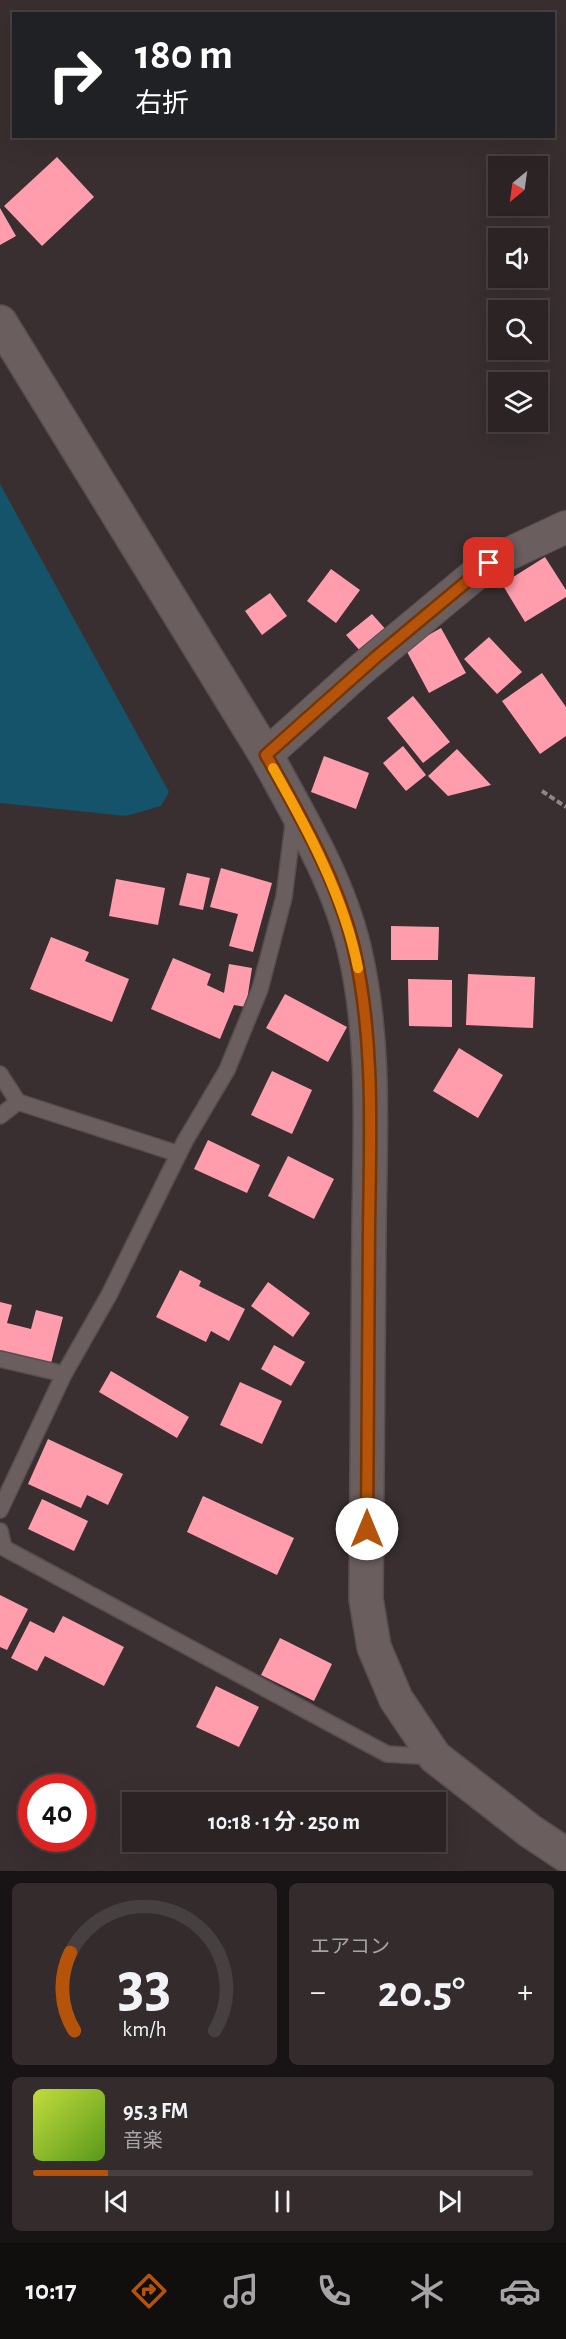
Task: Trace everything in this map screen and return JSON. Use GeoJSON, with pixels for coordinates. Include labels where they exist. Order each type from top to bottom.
{"type":"FeatureCollection","features":[{"type":"Feature","properties":{"kind":"street"},"geometry":{"type":"LineString","coordinates":[[0,322],[266,755],[296,809],[335,892],[354,947],[364,1003],[370,1091],[366,1599],[374,1647],[396,1699],[435,1757],[566,1856]]}},
{"type":"Feature","properties":{"kind":"street"},"geometry":{"type":"LineString","coordinates":[[266,755],[376,657],[489,563],[566,526]]}},
{"type":"Feature","properties":{"kind":"lane"},"geometry":{"type":"LineString","coordinates":[[0,1510],[64,1374],[109,1295],[178,1154],[227,1070],[260,989],[284,897],[296,809]]}},
{"type":"Feature","properties":{"kind":"lane"},"geometry":{"type":"LineString","coordinates":[[0,1074],[18,1102],[178,1154]]}},
{"type":"Feature","properties":{"kind":"lane"},"geometry":{"type":"LineString","coordinates":[[0,1116],[18,1102]]}},
{"type":"Feature","properties":{"kind":"lane"},"geometry":{"type":"LineString","coordinates":[[0,1359],[64,1374]]}},
{"type":"Feature","properties":{"kind":"lane"},"geometry":{"type":"LineString","coordinates":[[0,1531],[4,1548],[387,1754],[435,1757]]}},
{"type":"Feature","properties":{"kind":"path"},"geometry":{"type":"LineString","coordinates":[[542,791],[566,807]]}},
{"type":"Feature","properties":{"kind":"water"},"geometry":{"type":"Polygon","coordinates":[[[0,484],[169,792],[161,806],[126,816],[0,803],[0,484]]]}},
{"type":"Feature","properties":{"kind":"building"},"geometry":{"type":"Polygon","coordinates":[[[57,157],[94,197],[42,246],[4,206],[57,157]]]}},
{"type":"Feature","properties":{"kind":"building"},"geometry":{"type":"Polygon","coordinates":[[[0,208],[16,236],[0,245],[0,208]]]}},
{"type":"Feature","properties":{"kind":"building"},"geometry":{"type":"Polygon","coordinates":[[[545,557],[566,590],[566,597],[525,622],[502,584],[545,557]]]}},
{"type":"Feature","properties":{"kind":"building"},"geometry":{"type":"Polygon","coordinates":[[[331,569],[360,590],[336,623],[307,601],[331,569]]]}},
{"type":"Feature","properties":{"kind":"building"},"geometry":{"type":"Polygon","coordinates":[[[270,593],[287,616],[262,635],[245,611],[270,593]]]}},
{"type":"Feature","properties":{"kind":"building"},"geometry":{"type":"Polygon","coordinates":[[[372,614],[388,632],[362,653],[346,635],[372,614]]]}},
{"type":"Feature","properties":{"kind":"building"},"geometry":{"type":"Polygon","coordinates":[[[441,628],[466,673],[429,693],[405,648],[441,628]]]}},
{"type":"Feature","properties":{"kind":"building"},"geometry":{"type":"Polygon","coordinates":[[[489,637],[522,672],[497,694],[464,659],[489,637]]]}},
{"type":"Feature","properties":{"kind":"building"},"geometry":{"type":"Polygon","coordinates":[[[542,673],[566,707],[566,736],[540,754],[502,701],[542,673]]]}},
{"type":"Feature","properties":{"kind":"building"},"geometry":{"type":"Polygon","coordinates":[[[413,696],[450,742],[423,763],[387,718],[413,696]]]}},
{"type":"Feature","properties":{"kind":"building"},"geometry":{"type":"Polygon","coordinates":[[[403,746],[426,775],[406,791],[383,763],[403,746]]]}},
{"type":"Feature","properties":{"kind":"building"},"geometry":{"type":"Polygon","coordinates":[[[457,749],[491,785],[448,796],[428,776],[457,749]]]}},
{"type":"Feature","properties":{"kind":"building"},"geometry":{"type":"Polygon","coordinates":[[[324,756],[369,773],[356,809],[311,792],[324,756]]]}},
{"type":"Feature","properties":{"kind":"building"},"geometry":{"type":"Polygon","coordinates":[[[221,868],[272,883],[253,952],[229,946],[238,914],[210,907],[221,868]]]}},
{"type":"Feature","properties":{"kind":"building"},"geometry":{"type":"Polygon","coordinates":[[[187,873],[210,878],[203,910],[179,905],[187,873]]]}},
{"type":"Feature","properties":{"kind":"building"},"geometry":{"type":"Polygon","coordinates":[[[116,879],[165,888],[158,925],[109,916],[116,879]]]}},
{"type":"Feature","properties":{"kind":"building"},"geometry":{"type":"Polygon","coordinates":[[[391,926],[439,927],[438,960],[391,960],[391,926]]]}},
{"type":"Feature","properties":{"kind":"building"},"geometry":{"type":"Polygon","coordinates":[[[51,937],[89,952],[85,961],[129,979],[112,1022],[30,989],[51,937]]]}},
{"type":"Feature","properties":{"kind":"building"},"geometry":{"type":"Polygon","coordinates":[[[173,958],[211,974],[207,985],[224,993],[229,964],[252,968],[246,1007],[234,1005],[220,1039],[151,1009],[173,958]]]}},
{"type":"Feature","properties":{"kind":"building"},"geometry":{"type":"Polygon","coordinates":[[[468,974],[535,977],[533,1028],[466,1025],[468,974]]]}},
{"type":"Feature","properties":{"kind":"building"},"geometry":{"type":"Polygon","coordinates":[[[408,979],[452,980],[452,1027],[409,1026],[408,979]]]}},
{"type":"Feature","properties":{"kind":"building"},"geometry":{"type":"Polygon","coordinates":[[[285,994],[347,1027],[328,1062],[266,1028],[285,994]]]}},
{"type":"Feature","properties":{"kind":"building"},"geometry":{"type":"Polygon","coordinates":[[[459,1048],[503,1075],[478,1118],[433,1091],[459,1048]]]}},
{"type":"Feature","properties":{"kind":"building"},"geometry":{"type":"Polygon","coordinates":[[[272,1071],[312,1090],[292,1134],[251,1115],[272,1071]]]}},
{"type":"Feature","properties":{"kind":"building"},"geometry":{"type":"Polygon","coordinates":[[[208,1140],[260,1165],[247,1193],[194,1169],[208,1140]]]}},
{"type":"Feature","properties":{"kind":"building"},"geometry":{"type":"Polygon","coordinates":[[[288,1156],[334,1179],[314,1219],[268,1196],[288,1156]]]}},
{"type":"Feature","properties":{"kind":"building"},"geometry":{"type":"Polygon","coordinates":[[[180,1270],[201,1281],[199,1286],[245,1309],[229,1341],[211,1331],[206,1342],[156,1317],[180,1270]]]}},
{"type":"Feature","properties":{"kind":"building"},"geometry":{"type":"Polygon","coordinates":[[[268,1282],[310,1313],[293,1337],[251,1306],[268,1282]]]}},
{"type":"Feature","properties":{"kind":"building"},"geometry":{"type":"Polygon","coordinates":[[[0,1302],[12,1305],[7,1323],[31,1329],[36,1310],[63,1317],[50,1367],[0,1353],[0,1302]]]}},
{"type":"Feature","properties":{"kind":"building"},"geometry":{"type":"Polygon","coordinates":[[[274,1345],[305,1362],[291,1386],[261,1369],[274,1345]]]}},
{"type":"Feature","properties":{"kind":"building"},"geometry":{"type":"Polygon","coordinates":[[[111,1371],[189,1417],[177,1438],[99,1392],[111,1371]]]}},
{"type":"Feature","properties":{"kind":"building"},"geometry":{"type":"Polygon","coordinates":[[[240,1382],[282,1401],[262,1444],[220,1425],[240,1382]]]}},
{"type":"Feature","properties":{"kind":"building"},"geometry":{"type":"Polygon","coordinates":[[[48,1439],[123,1474],[108,1505],[87,1495],[81,1508],[28,1484],[48,1439]]]}},
{"type":"Feature","properties":{"kind":"building"},"geometry":{"type":"Polygon","coordinates":[[[203,1496],[294,1538],[277,1575],[187,1532],[203,1496]]]}},
{"type":"Feature","properties":{"kind":"building"},"geometry":{"type":"Polygon","coordinates":[[[42,1499],[88,1521],[74,1551],[28,1529],[42,1499]]]}},
{"type":"Feature","properties":{"kind":"building"},"geometry":{"type":"Polygon","coordinates":[[[0,1595],[28,1609],[7,1650],[0,1647],[0,1595]]]}},
{"type":"Feature","properties":{"kind":"building"},"geometry":{"type":"Polygon","coordinates":[[[63,1616],[124,1647],[104,1686],[45,1656],[37,1671],[11,1658],[30,1621],[54,1633],[63,1616]]]}},
{"type":"Feature","properties":{"kind":"building"},"geometry":{"type":"Polygon","coordinates":[[[280,1638],[332,1664],[314,1701],[261,1675],[280,1638]]]}},
{"type":"Feature","properties":{"kind":"building"},"geometry":{"type":"Polygon","coordinates":[[[216,1686],[259,1707],[239,1747],[196,1727],[216,1686]]]}},
{"type":"Feature","properties":{"kind":"slow traffic"},"geometry":{"type":"LineString","coordinates":[[273,768],[296,809],[335,892],[354,947],[358,968]]}},
{"type":"Feature","properties":{"kind":"route"},"geometry":{"type":"LineString","coordinates":[[367,1529],[370,1091],[364,1003],[354,947],[335,892],[296,809],[266,755],[376,657],[489,563]]}}]}
